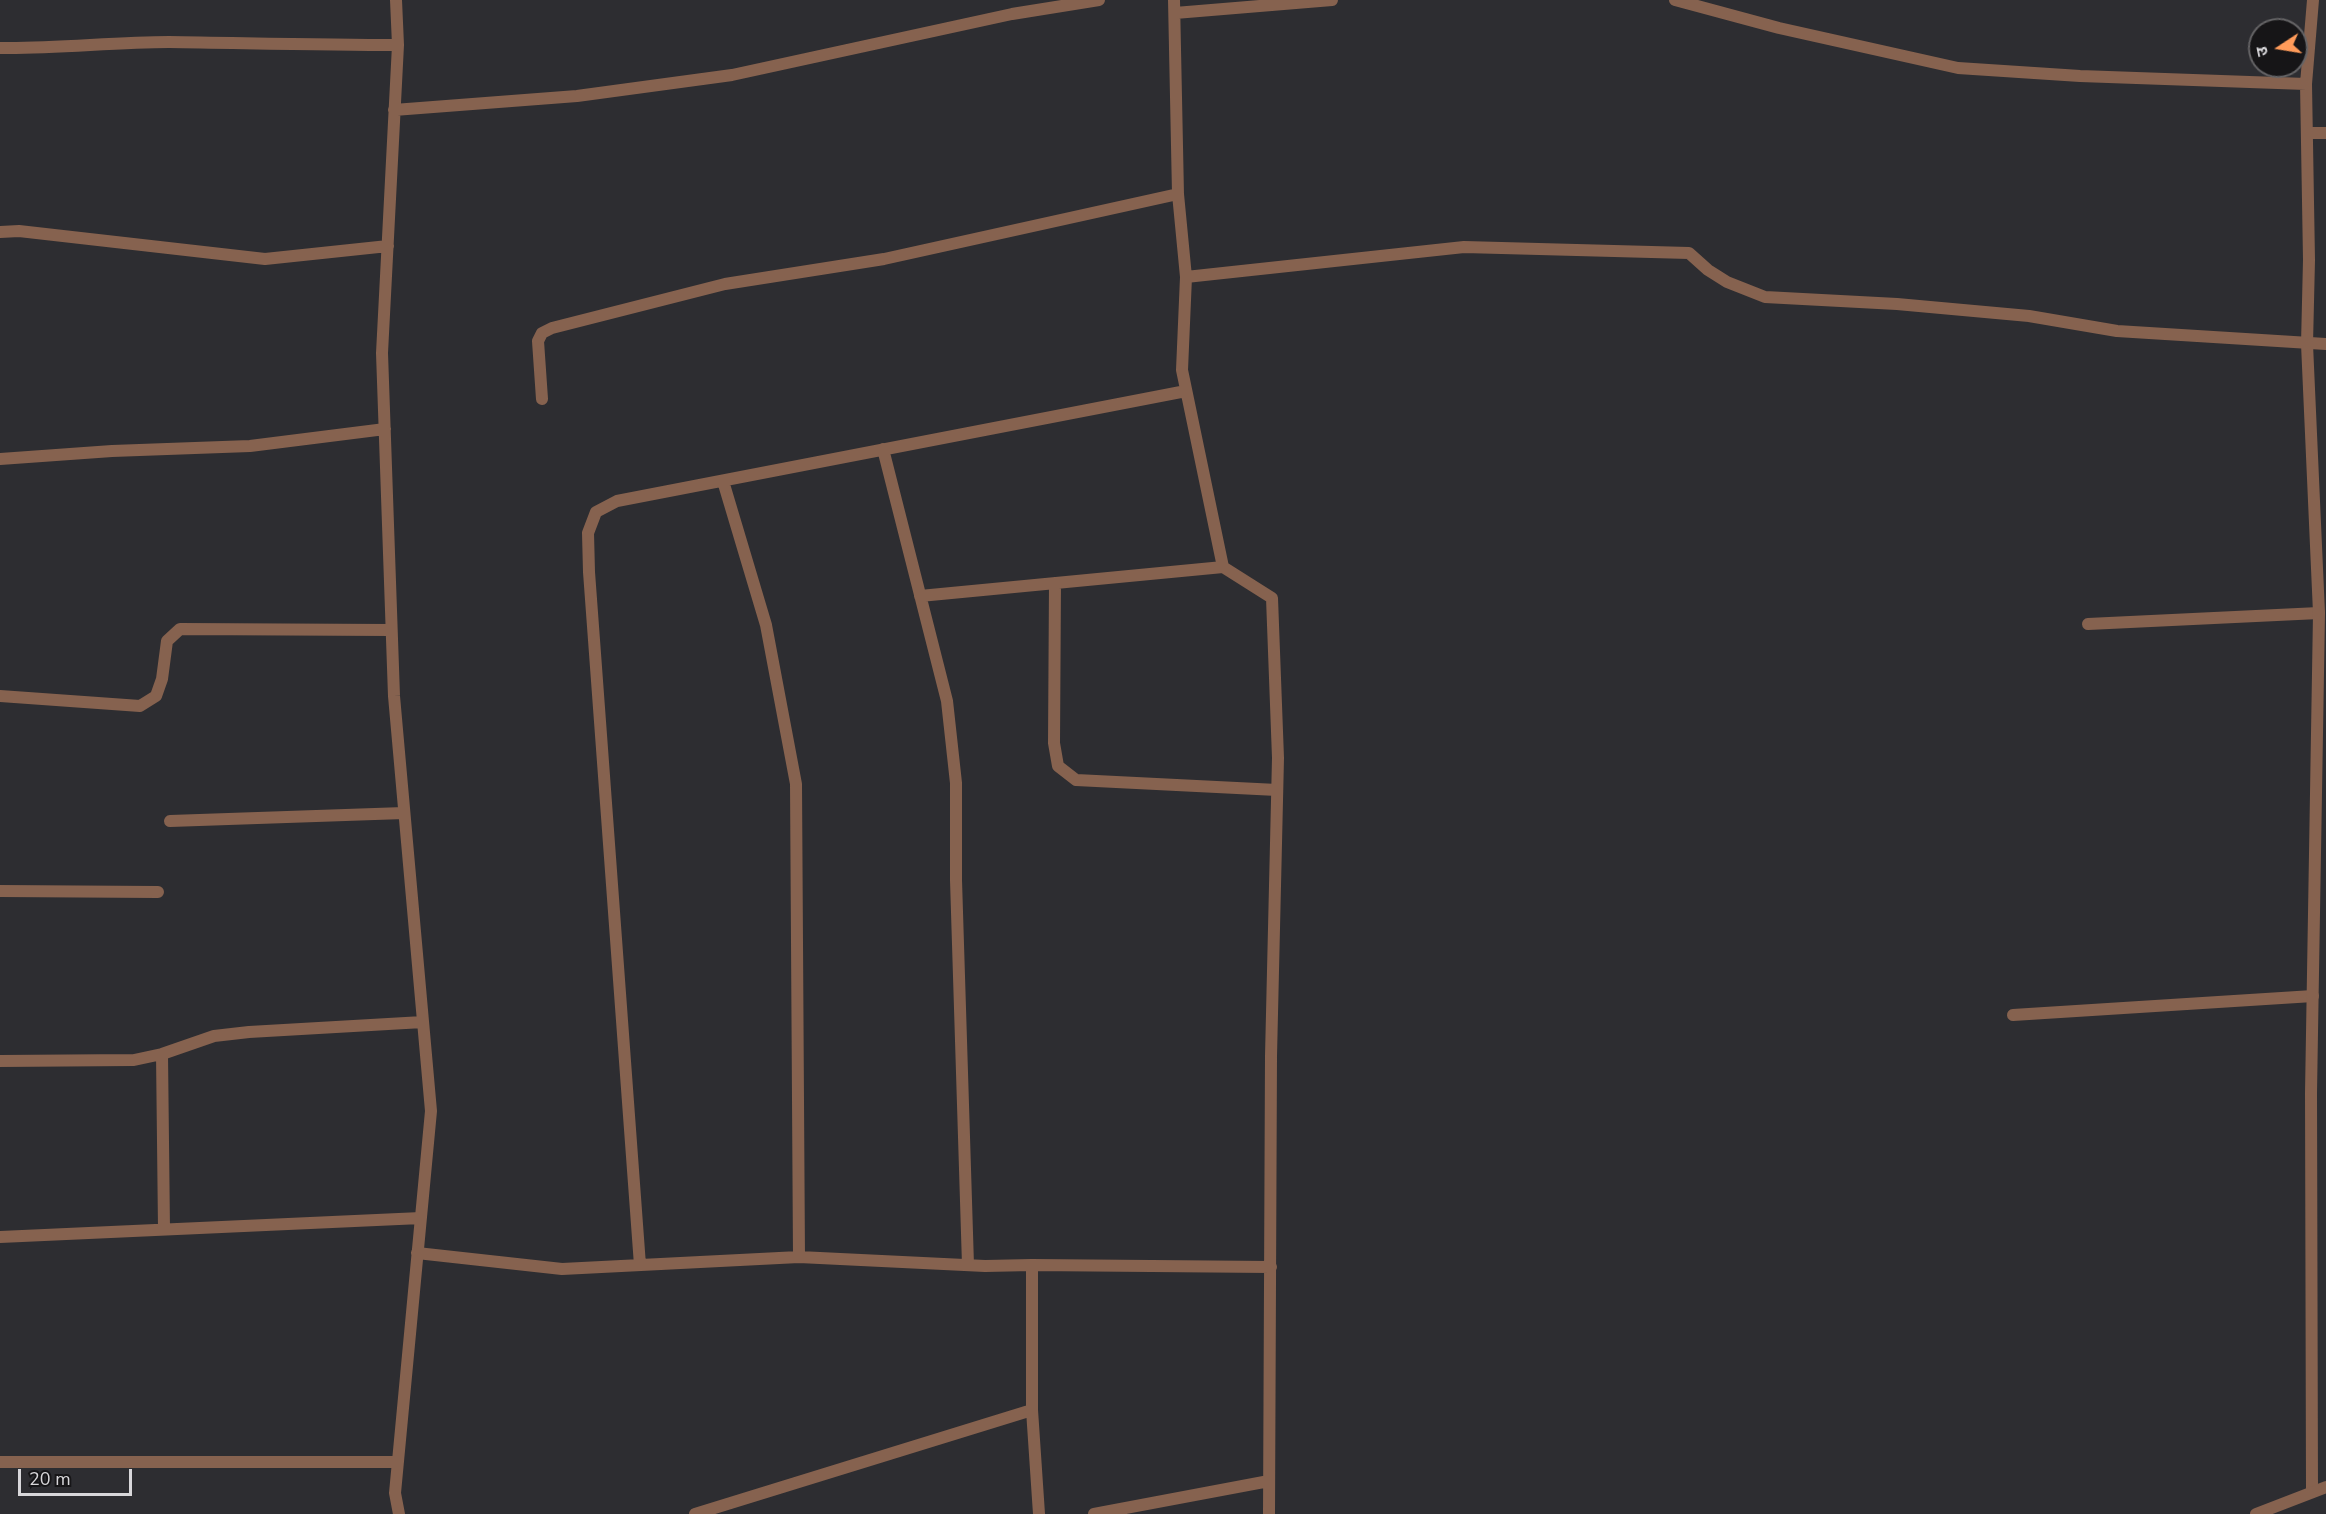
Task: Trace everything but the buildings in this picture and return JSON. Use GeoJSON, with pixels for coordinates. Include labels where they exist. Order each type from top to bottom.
{"type":"FeatureCollection","features":[{"type":"Feature","properties":{"kind":"street"},"geometry":{"type":"LineString","coordinates":[[396,0],[398,45],[382,353],[394,696],[431,1111],[395,1493],[399,1514]]}},
{"type":"Feature","properties":{"kind":"street"},"geometry":{"type":"LineString","coordinates":[[394,110],[577,96],[732,75],[1012,14],[1099,0]]}},
{"type":"Feature","properties":{"kind":"street"},"geometry":{"type":"LineString","coordinates":[[1174,0],[1178,194],[1186,277],[1182,370],[1224,567]]}},
{"type":"Feature","properties":{"kind":"street"},"geometry":{"type":"LineString","coordinates":[[1175,13],[1330,0]]}},
{"type":"Feature","properties":{"kind":"street"},"geometry":{"type":"LineString","coordinates":[[1675,0],[1779,28],[1958,69],[2306,84]]}},
{"type":"Feature","properties":{"kind":"street"},"geometry":{"type":"LineString","coordinates":[[2312,1492],[2313,996],[2319,613],[2307,344],[2309,260],[2306,84],[2313,0]]}},
{"type":"Feature","properties":{"kind":"street"},"geometry":{"type":"LineString","coordinates":[[0,48],[168,42],[398,45]]}},
{"type":"Feature","properties":{"kind":"street"},"geometry":{"type":"LineString","coordinates":[[2307,133],[2326,133]]}},
{"type":"Feature","properties":{"kind":"street"},"geometry":{"type":"LineString","coordinates":[[542,399],[538,341],[542,333],[552,328],[724,284],[884,259],[1178,194]]}},
{"type":"Feature","properties":{"kind":"street"},"geometry":{"type":"LineString","coordinates":[[0,232],[19,231],[265,259],[388,246]]}},
{"type":"Feature","properties":{"kind":"street"},"geometry":{"type":"LineString","coordinates":[[1186,277],[1464,247],[1689,253],[1708,270],[1727,282],[1765,297],[1897,304],[2029,316],[2116,331],[2326,344]]}},
{"type":"Feature","properties":{"kind":"street"},"geometry":{"type":"LineString","coordinates":[[640,1265],[589,572],[588,533],[596,512],[617,501],[1186,391]]}},
{"type":"Feature","properties":{"kind":"street"},"geometry":{"type":"LineString","coordinates":[[0,459],[112,451],[249,446],[385,429]]}},
{"type":"Feature","properties":{"kind":"street"},"geometry":{"type":"LineString","coordinates":[[883,450],[947,701],[956,783],[957,903],[968,1265]]}},
{"type":"Feature","properties":{"kind":"street"},"geometry":{"type":"LineString","coordinates":[[723,481],[766,625],[796,784],[799,1257]]}},
{"type":"Feature","properties":{"kind":"street"},"geometry":{"type":"LineString","coordinates":[[920,596],[1224,567],[1272,598],[1278,759],[1271,1056],[1269,1514]]}},
{"type":"Feature","properties":{"kind":"street"},"geometry":{"type":"LineString","coordinates":[[1055,583],[1054,743],[1058,765],[1076,780],[1277,790]]}},
{"type":"Feature","properties":{"kind":"street"},"geometry":{"type":"LineString","coordinates":[[2088,624],[2319,613]]}},
{"type":"Feature","properties":{"kind":"street"},"geometry":{"type":"LineString","coordinates":[[0,696],[140,706],[156,696],[162,679],[167,641],[180,629],[391,630]]}},
{"type":"Feature","properties":{"kind":"street"},"geometry":{"type":"LineString","coordinates":[[170,821],[404,813]]}},
{"type":"Feature","properties":{"kind":"street"},"geometry":{"type":"LineString","coordinates":[[0,891],[158,892]]}},
{"type":"Feature","properties":{"kind":"street"},"geometry":{"type":"LineString","coordinates":[[2013,1015],[2313,996]]}},
{"type":"Feature","properties":{"kind":"street"},"geometry":{"type":"LineString","coordinates":[[0,1061],[134,1060],[162,1054],[214,1036],[249,1032],[423,1023]]}},
{"type":"Feature","properties":{"kind":"street"},"geometry":{"type":"LineString","coordinates":[[162,1054],[164,1229]]}},
{"type":"Feature","properties":{"kind":"street"},"geometry":{"type":"LineString","coordinates":[[0,1237],[421,1218]]}},
{"type":"Feature","properties":{"kind":"street"},"geometry":{"type":"LineString","coordinates":[[417,1253],[562,1269],[799,1257],[968,1265],[1271,1267]]}},
{"type":"Feature","properties":{"kind":"street"},"geometry":{"type":"LineString","coordinates":[[1032,1265],[1032,1410],[1039,1514]]}},
{"type":"Feature","properties":{"kind":"street"},"geometry":{"type":"LineString","coordinates":[[695,1514],[1032,1410]]}},
{"type":"Feature","properties":{"kind":"street"},"geometry":{"type":"LineString","coordinates":[[0,1462],[398,1461]]}},
{"type":"Feature","properties":{"kind":"street"},"geometry":{"type":"LineString","coordinates":[[1094,1514],[1269,1481]]}},
{"type":"Feature","properties":{"kind":"street"},"geometry":{"type":"LineString","coordinates":[[2256,1514],[2326,1487]]}}]}
